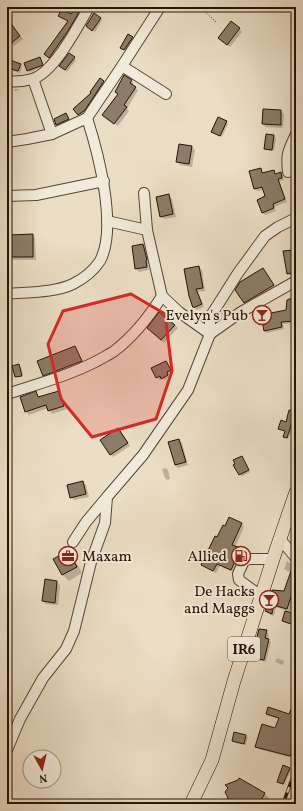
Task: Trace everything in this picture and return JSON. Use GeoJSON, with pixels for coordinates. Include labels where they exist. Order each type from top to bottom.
{"type":"FeatureCollection","features":[{"type":"Feature","properties":{"kind":"main road","name":"IR6"},"geometry":{"type":"LineString","coordinates":[[191,804],[212,760],[234,681],[296,492]]}},
{"type":"Feature","properties":{"kind":"street"},"geometry":{"type":"LineString","coordinates":[[7,82],[33,79],[56,60],[89,7]]}},
{"type":"Feature","properties":{"kind":"street"},"geometry":{"type":"LineString","coordinates":[[7,142],[27,140],[52,134],[87,118],[160,7]]}},
{"type":"Feature","properties":{"kind":"street"},"geometry":{"type":"LineString","coordinates":[[122,66],[166,94]]}},
{"type":"Feature","properties":{"kind":"street"},"geometry":{"type":"LineString","coordinates":[[33,79],[52,134]]}},
{"type":"Feature","properties":{"kind":"street"},"geometry":{"type":"LineString","coordinates":[[7,294],[48,291],[72,285],[88,274],[100,260],[106,242],[107,221],[104,181],[87,118]]}},
{"type":"Feature","properties":{"kind":"street"},"geometry":{"type":"LineString","coordinates":[[288,172],[286,156],[290,144],[296,134]]}},
{"type":"Feature","properties":{"kind":"street"},"geometry":{"type":"LineString","coordinates":[[7,196],[36,195],[104,181]]}},
{"type":"Feature","properties":{"kind":"street"},"geometry":{"type":"LineString","coordinates":[[144,193],[147,230],[162,296],[179,312],[210,334]]}},
{"type":"Feature","properties":{"kind":"street"},"geometry":{"type":"LineString","coordinates":[[73,542],[86,522],[143,455],[188,390],[210,334],[210,321],[212,314],[243,267],[265,236],[278,227],[296,218]]}},
{"type":"Feature","properties":{"kind":"street"},"geometry":{"type":"LineString","coordinates":[[107,221],[147,230]]}},
{"type":"Feature","properties":{"kind":"street"},"geometry":{"type":"LineString","coordinates":[[210,334],[241,312],[296,281]]}},
{"type":"Feature","properties":{"kind":"street"},"geometry":{"type":"LineString","coordinates":[[7,394],[52,380],[85,367],[112,352],[142,324],[162,296]]}},
{"type":"Feature","properties":{"kind":"street"},"geometry":{"type":"LineString","coordinates":[[7,750],[20,719],[43,678],[66,648],[74,631],[91,562],[105,523],[107,497]]}},
{"type":"Feature","properties":{"kind":"street"},"geometry":{"type":"LineString","coordinates":[[280,539],[296,558]]}},
{"type":"Feature","properties":{"kind":"street"},"geometry":{"type":"LineString","coordinates":[[261,596],[239,580],[238,574],[244,561],[249,559],[273,559]]}},
{"type":"Feature","properties":{"kind":"path"},"geometry":{"type":"LineString","coordinates":[[200,7],[216,22]]}},
{"type":"Feature","properties":{"kind":"highlighted area"},"geometry":{"type":"Polygon","coordinates":[[[131,294],[165,314],[172,371],[156,419],[92,437],[61,399],[48,344],[63,311],[131,294]]]}},
{"type":"Feature","properties":{"kind":"building"},"geometry":{"type":"Polygon","coordinates":[[[76,7],[82,7],[68,31],[49,58],[44,54],[68,21],[58,16],[62,9],[71,14],[76,7]]]}},
{"type":"Feature","properties":{"kind":"building"},"geometry":{"type":"Polygon","coordinates":[[[94,13],[101,18],[92,31],[86,26],[94,13]]]}},
{"type":"Feature","properties":{"kind":"building"},"geometry":{"type":"Polygon","coordinates":[[[7,18],[20,36],[10,44],[7,40],[7,18]]]}},
{"type":"Feature","properties":{"kind":"building"},"geometry":{"type":"Polygon","coordinates":[[[231,21],[240,28],[227,45],[218,38],[231,21]]]}},
{"type":"Feature","properties":{"kind":"building"},"geometry":{"type":"Polygon","coordinates":[[[128,34],[133,37],[124,50],[120,48],[128,34]]]}},
{"type":"Feature","properties":{"kind":"building"},"geometry":{"type":"Polygon","coordinates":[[[69,53],[75,57],[65,70],[59,66],[69,53]]]}},
{"type":"Feature","properties":{"kind":"building"},"geometry":{"type":"Polygon","coordinates":[[[40,57],[43,65],[27,71],[24,63],[40,57]]]}},
{"type":"Feature","properties":{"kind":"building"},"geometry":{"type":"Polygon","coordinates":[[[7,59],[21,64],[18,71],[7,68],[7,59]]]}},
{"type":"Feature","properties":{"kind":"building"},"geometry":{"type":"Polygon","coordinates":[[[124,75],[132,80],[130,83],[136,87],[124,105],[127,107],[114,124],[102,115],[118,94],[115,92],[124,75]]]}},
{"type":"Feature","properties":{"kind":"building"},"geometry":{"type":"Polygon","coordinates":[[[100,78],[104,81],[85,110],[78,115],[73,109],[91,93],[90,92],[100,78]]]}},
{"type":"Feature","properties":{"kind":"building"},"geometry":{"type":"Polygon","coordinates":[[[263,109],[281,110],[281,125],[262,124],[263,109]]]}},
{"type":"Feature","properties":{"kind":"building"},"geometry":{"type":"Polygon","coordinates":[[[66,113],[69,119],[56,125],[54,119],[66,113]]]}},
{"type":"Feature","properties":{"kind":"building"},"geometry":{"type":"Polygon","coordinates":[[[218,117],[227,121],[220,136],[211,132],[218,117]]]}},
{"type":"Feature","properties":{"kind":"building"},"geometry":{"type":"Polygon","coordinates":[[[266,134],[274,135],[272,150],[264,149],[266,134]]]}},
{"type":"Feature","properties":{"kind":"building"},"geometry":{"type":"Polygon","coordinates":[[[179,144],[192,146],[189,164],[176,162],[179,144]]]}},
{"type":"Feature","properties":{"kind":"building"},"geometry":{"type":"Polygon","coordinates":[[[261,168],[262,173],[274,170],[275,174],[281,172],[282,178],[278,179],[285,199],[273,204],[274,208],[262,213],[257,200],[265,196],[262,187],[254,189],[249,171],[261,168]]]}},
{"type":"Feature","properties":{"kind":"building"},"geometry":{"type":"Polygon","coordinates":[[[169,194],[173,214],[160,217],[156,197],[169,194]]]}},
{"type":"Feature","properties":{"kind":"building"},"geometry":{"type":"Polygon","coordinates":[[[33,234],[33,257],[9,257],[9,235],[33,234]]]}},
{"type":"Feature","properties":{"kind":"building"},"geometry":{"type":"Polygon","coordinates":[[[143,244],[147,267],[135,269],[132,246],[143,244]]]}},
{"type":"Feature","properties":{"kind":"building"},"geometry":{"type":"Polygon","coordinates":[[[293,250],[296,272],[287,274],[283,251],[293,250]]]}},
{"type":"Feature","properties":{"kind":"building"},"geometry":{"type":"Polygon","coordinates":[[[199,266],[203,288],[196,289],[202,304],[193,308],[184,269],[199,266]]]}},
{"type":"Feature","properties":{"kind":"building"},"geometry":{"type":"Polygon","coordinates":[[[263,268],[274,285],[244,303],[235,290],[240,282],[263,268]]]}},
{"type":"Feature","properties":{"kind":"building"},"geometry":{"type":"Polygon","coordinates":[[[296,299],[296,321],[281,322],[282,327],[264,331],[261,315],[286,310],[287,300],[296,299]]]}},
{"type":"Feature","properties":{"kind":"building"},"geometry":{"type":"Polygon","coordinates":[[[159,312],[175,325],[161,340],[147,328],[159,312]]]}},
{"type":"Feature","properties":{"kind":"building"},"geometry":{"type":"Polygon","coordinates":[[[75,346],[82,361],[43,376],[37,361],[75,346]]]}},
{"type":"Feature","properties":{"kind":"building"},"geometry":{"type":"Polygon","coordinates":[[[166,361],[171,370],[167,372],[168,375],[161,379],[160,376],[156,378],[151,368],[166,361]]]}},
{"type":"Feature","properties":{"kind":"building"},"geometry":{"type":"Polygon","coordinates":[[[19,364],[22,376],[15,377],[12,366],[19,364]]]}},
{"type":"Feature","properties":{"kind":"building"},"geometry":{"type":"Polygon","coordinates":[[[36,391],[38,397],[59,391],[64,406],[48,411],[46,405],[25,412],[20,397],[36,391]]]}},
{"type":"Feature","properties":{"kind":"building"},"geometry":{"type":"Polygon","coordinates":[[[289,410],[296,411],[296,416],[295,419],[293,419],[287,438],[283,437],[285,431],[278,429],[281,420],[286,422],[289,410]]]}},
{"type":"Feature","properties":{"kind":"building"},"geometry":{"type":"Polygon","coordinates":[[[118,428],[128,443],[110,455],[100,440],[118,428]]]}},
{"type":"Feature","properties":{"kind":"building"},"geometry":{"type":"Polygon","coordinates":[[[179,439],[186,462],[175,465],[168,442],[179,439]]]}},
{"type":"Feature","properties":{"kind":"building"},"geometry":{"type":"Polygon","coordinates":[[[242,456],[249,470],[239,475],[233,465],[235,464],[233,460],[242,456]]]}},
{"type":"Feature","properties":{"kind":"building"},"geometry":{"type":"Polygon","coordinates":[[[83,481],[86,494],[70,498],[67,485],[83,481]]]}},
{"type":"Feature","properties":{"kind":"building"},"geometry":{"type":"Polygon","coordinates":[[[229,517],[242,523],[232,545],[241,548],[231,570],[217,564],[213,571],[201,565],[215,536],[217,537],[223,525],[225,526],[229,517]]]}},
{"type":"Feature","properties":{"kind":"building"},"geometry":{"type":"Polygon","coordinates":[[[61,555],[65,562],[72,558],[77,567],[62,575],[53,559],[61,555]]]}},
{"type":"Feature","properties":{"kind":"building"},"geometry":{"type":"Polygon","coordinates":[[[291,571],[296,573],[296,592],[294,598],[291,597],[287,609],[273,605],[272,614],[265,611],[272,590],[284,591],[291,571]]]}},
{"type":"Feature","properties":{"kind":"building"},"geometry":{"type":"Polygon","coordinates":[[[45,579],[57,581],[55,603],[42,601],[45,579]]]}},
{"type":"Feature","properties":{"kind":"building"},"geometry":{"type":"Polygon","coordinates":[[[285,611],[296,614],[294,625],[282,621],[285,611]]]}},
{"type":"Feature","properties":{"kind":"building"},"geometry":{"type":"Polygon","coordinates":[[[259,629],[267,630],[265,638],[269,639],[264,660],[252,658],[259,629]]]}},
{"type":"Feature","properties":{"kind":"building"},"geometry":{"type":"Polygon","coordinates":[[[296,697],[296,742],[290,756],[255,747],[262,724],[275,728],[279,718],[266,714],[268,707],[289,714],[296,697]]]}},
{"type":"Feature","properties":{"kind":"building"},"geometry":{"type":"Polygon","coordinates":[[[234,732],[246,735],[244,744],[232,741],[234,732]]]}},
{"type":"Feature","properties":{"kind":"building"},"geometry":{"type":"Polygon","coordinates":[[[283,765],[290,768],[283,784],[277,782],[283,765]]]}},
{"type":"Feature","properties":{"kind":"building"},"geometry":{"type":"Polygon","coordinates":[[[239,778],[265,793],[259,804],[234,804],[227,800],[228,798],[225,792],[228,788],[225,785],[238,780],[239,778]]]}},
{"type":"Feature","properties":{"kind":"railway"},"geometry":{"type":"LineString","coordinates":[[283,804],[296,768]]}},
{"type":"Feature","properties":{"kind":"place","name":"Evelyn's Pub"},"geometry":{"type":"Point","coordinates":[262,315]}},
{"type":"Feature","properties":{"kind":"place","name":"Maxam"},"geometry":{"type":"Point","coordinates":[68,556]}},
{"type":"Feature","properties":{"kind":"place","name":"Allied"},"geometry":{"type":"Point","coordinates":[241,556]}},
{"type":"Feature","properties":{"kind":"place","name":"De Hacks and Maggs"},"geometry":{"type":"Point","coordinates":[269,600]}}]}
